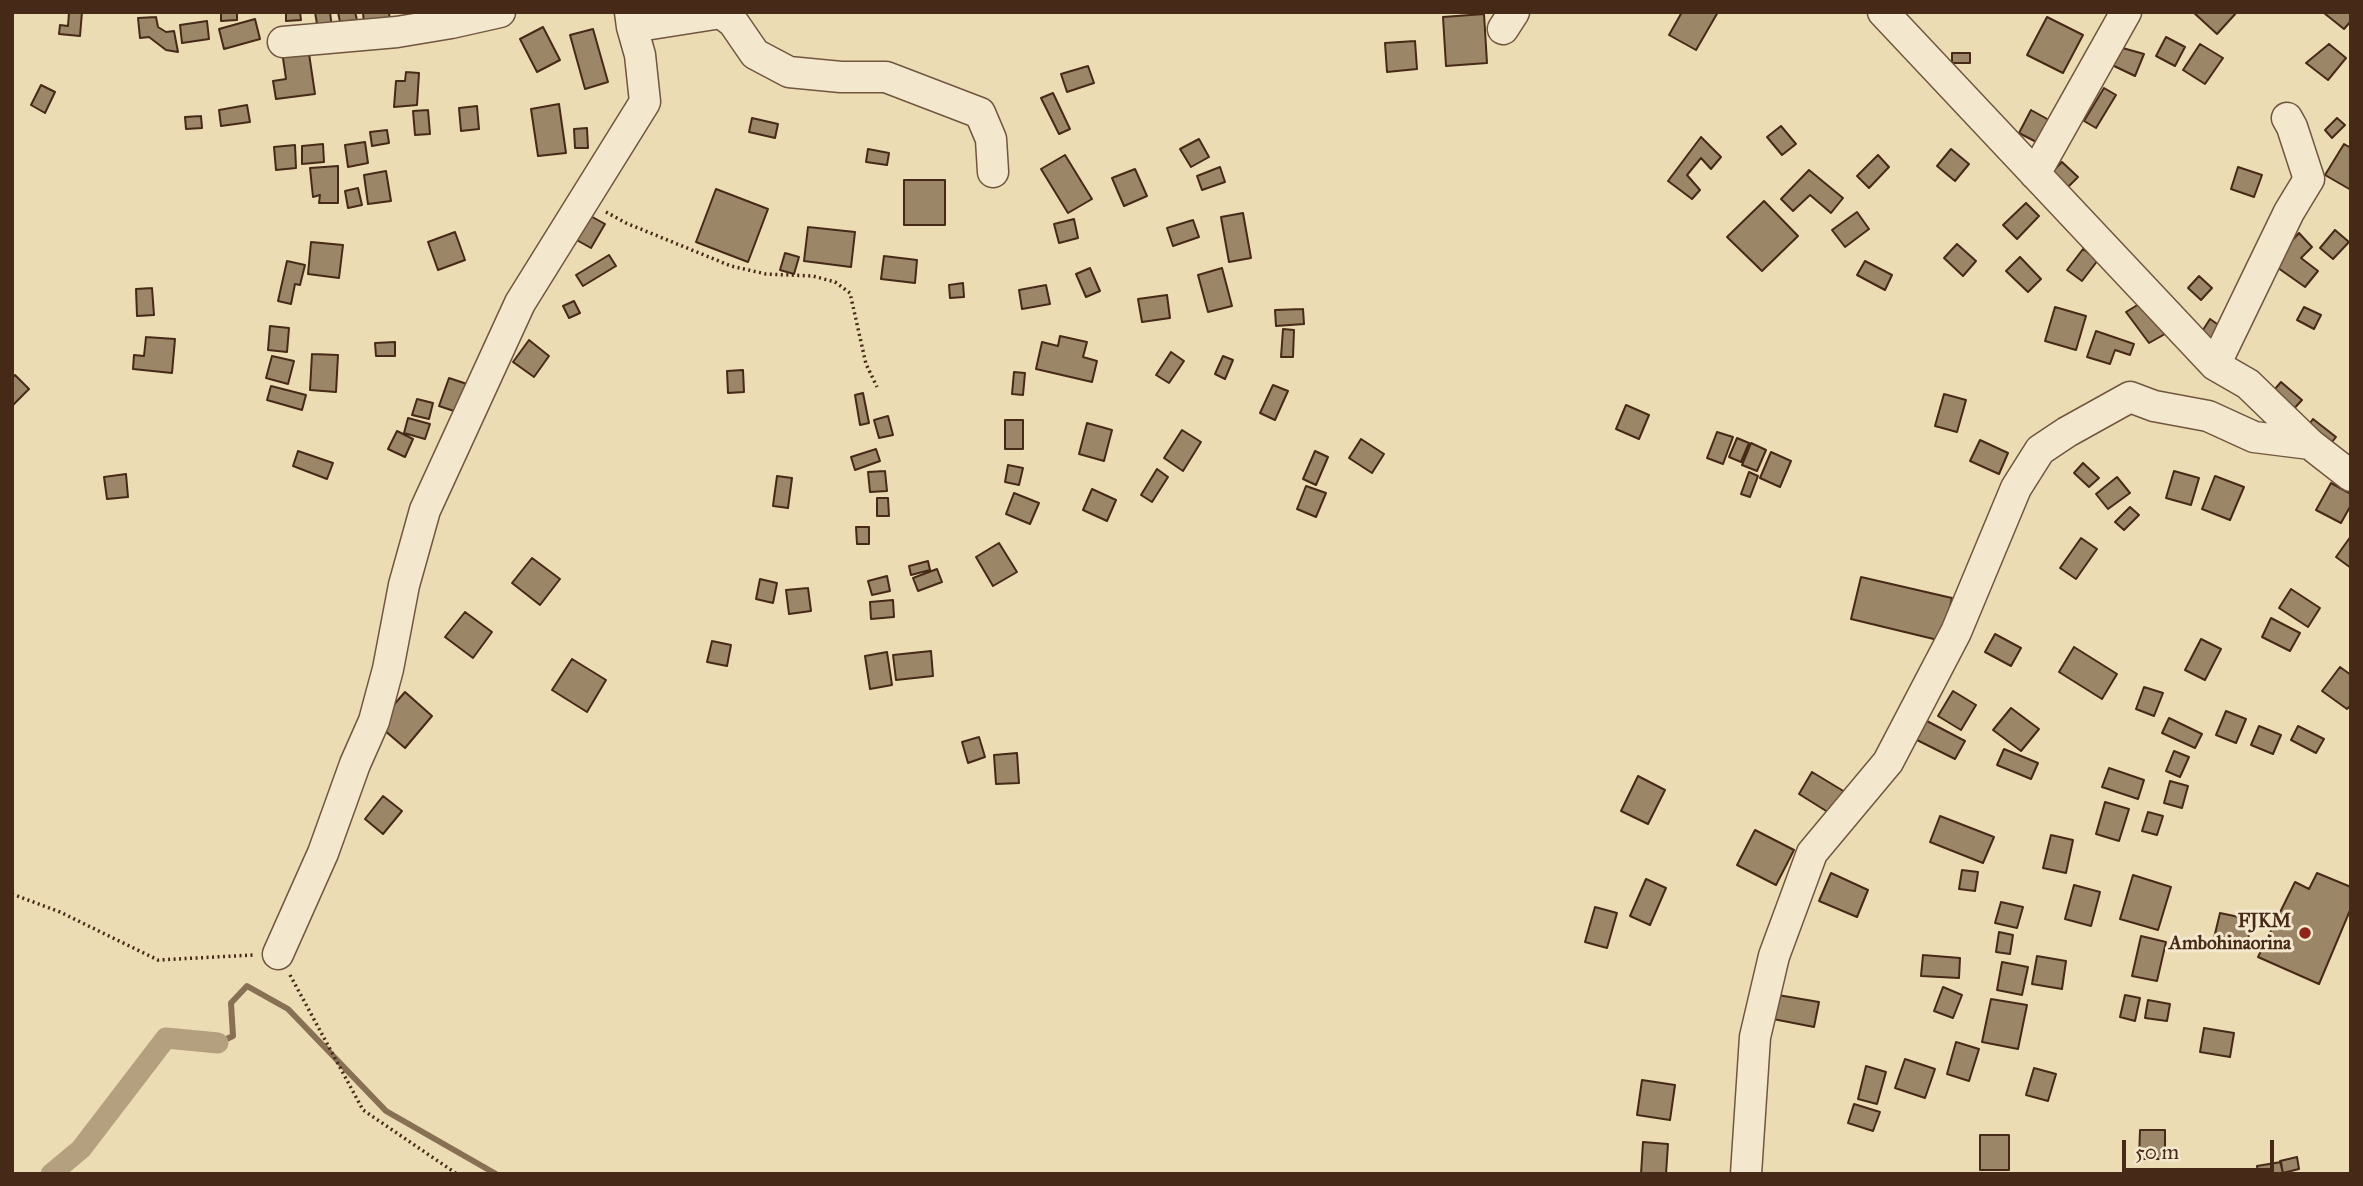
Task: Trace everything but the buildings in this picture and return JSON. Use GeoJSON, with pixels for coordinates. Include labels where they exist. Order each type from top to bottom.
{"type":"FeatureCollection","features":[{"type":"Feature","properties":{"kind":"street"},"geometry":{"type":"LineString","coordinates":[[283,42],[397,32],[500,12]]}},
{"type":"Feature","properties":{"kind":"street"},"geometry":{"type":"LineString","coordinates":[[1882,12],[2215,365],[2248,384],[2310,444],[2351,476]]}},
{"type":"Feature","properties":{"kind":"street"},"geometry":{"type":"LineString","coordinates":[[2035,174],[2126,12]]}},
{"type":"Feature","properties":{"kind":"street"},"geometry":{"type":"LineString","coordinates":[[278,954],[323,853],[355,764],[374,721],[388,669],[404,585],[425,510],[520,303],[645,102],[640,55],[631,20],[721,13],[733,22],[754,54],[789,72],[841,77],[886,77],[980,113],[991,139],[993,172]]}},
{"type":"Feature","properties":{"kind":"street"},"geometry":{"type":"LineString","coordinates":[[2215,365],[2289,212],[2309,180],[2287,118]]}},
{"type":"Feature","properties":{"kind":"street"},"geometry":{"type":"LineString","coordinates":[[1746,1174],[1755,1037],[1774,956],[1812,853],[1888,762],[1956,632],[2016,488],[2040,450],[2130,397],[2154,406],[2208,416],[2254,437],[2310,444]]}},
{"type":"Feature","properties":{"kind":"path"},"geometry":{"type":"LineString","coordinates":[[586,197],[599,208],[626,223],[731,266],[766,274],[813,276],[835,282],[850,293],[866,364],[877,387]]}},
{"type":"Feature","properties":{"kind":"path"},"geometry":{"type":"LineString","coordinates":[[12,894],[60,912],[158,960],[278,954],[363,1110],[457,1174]]}},
{"type":"Feature","properties":{"kind":"waterway"},"geometry":{"type":"LineString","coordinates":[[218,1043],[233,1036],[231,1003],[247,986],[288,1009],[386,1111],[496,1174]]}},
{"type":"Feature","properties":{"kind":"waterway"},"geometry":{"type":"LineString","coordinates":[[51,1174],[81,1149],[166,1038],[218,1043]]}},
{"type":"Feature","properties":{"kind":"place","name":"FJKM Ambohinaorina"},"geometry":{"type":"Point","coordinates":[2305,933]}}]}
